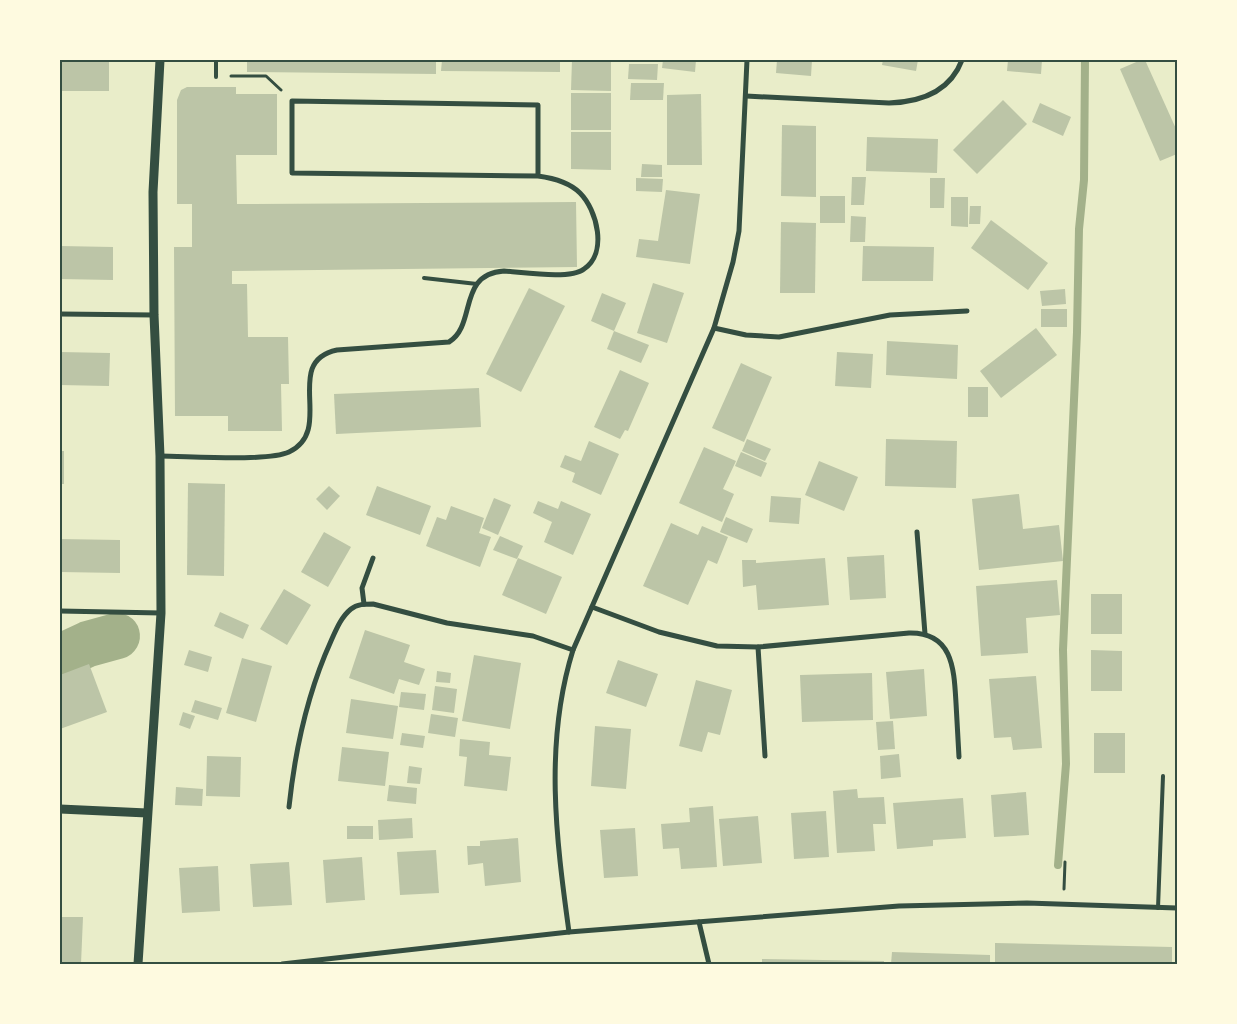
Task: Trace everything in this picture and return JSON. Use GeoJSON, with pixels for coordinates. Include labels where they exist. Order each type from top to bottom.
{"type":"FeatureCollection","features":[{"type":"Feature","properties":{"kind":"street"},"geometry":{"type":"LineString","coordinates":[[138,964],[146,813],[161,613],[160,456],[154,316],[153,192],[160,60]]}},
{"type":"Feature","properties":{"kind":"street"},"geometry":{"type":"LineString","coordinates":[[569,932],[557,845],[554,796],[559,720],[564,685],[573,650],[714,328],[733,262],[739,231],[747,60]]}},
{"type":"Feature","properties":{"kind":"street"},"geometry":{"type":"LineString","coordinates":[[746,96],[889,103],[912,101],[924,98],[945,86],[962,60]]}},
{"type":"Feature","properties":{"kind":"street"},"geometry":{"type":"LineString","coordinates":[[160,456],[269,457],[293,450],[307,435],[310,417],[310,376],[315,362],[320,356],[337,350],[448,342],[454,339],[462,328],[470,296],[483,278],[498,272],[561,274],[579,272],[594,258],[598,243],[588,204],[581,194],[566,182],[538,176],[292,173],[292,101],[538,105],[538,176]]}},
{"type":"Feature","properties":{"kind":"street"},"geometry":{"type":"LineString","coordinates":[[714,328],[746,334],[779,337],[890,315],[967,311]]}},
{"type":"Feature","properties":{"kind":"street"},"geometry":{"type":"LineString","coordinates":[[60,314],[154,316]]}},
{"type":"Feature","properties":{"kind":"street"},"geometry":{"type":"LineString","coordinates":[[917,532],[925,634]]}},
{"type":"Feature","properties":{"kind":"street"},"geometry":{"type":"LineString","coordinates":[[364,604],[362,588],[373,558]]}},
{"type":"Feature","properties":{"kind":"street"},"geometry":{"type":"LineString","coordinates":[[288,807],[296,751],[314,682],[339,626],[351,609],[364,604],[447,623],[533,636],[573,650]]}},
{"type":"Feature","properties":{"kind":"street"},"geometry":{"type":"LineString","coordinates":[[592,607],[659,632],[717,646],[758,647],[909,633],[925,634],[941,645],[952,662],[959,757]]}},
{"type":"Feature","properties":{"kind":"street"},"geometry":{"type":"LineString","coordinates":[[60,611],[161,613]]}},
{"type":"Feature","properties":{"kind":"street"},"geometry":{"type":"LineString","coordinates":[[758,647],[765,756]]}},
{"type":"Feature","properties":{"kind":"street"},"geometry":{"type":"LineString","coordinates":[[60,809],[146,813]]}},
{"type":"Feature","properties":{"kind":"street"},"geometry":{"type":"LineString","coordinates":[[282,964],[569,932],[899,906],[1027,903],[1177,908]]}},
{"type":"Feature","properties":{"kind":"street"},"geometry":{"type":"LineString","coordinates":[[699,922],[709,964]]}},
{"type":"Feature","properties":{"kind":"lane"},"geometry":{"type":"LineString","coordinates":[[216,60],[216,77]]}},
{"type":"Feature","properties":{"kind":"lane"},"geometry":{"type":"LineString","coordinates":[[424,278],[477,284]]}},
{"type":"Feature","properties":{"kind":"lane"},"geometry":{"type":"LineString","coordinates":[[1158,908],[1163,776]]}},
{"type":"Feature","properties":{"kind":"path"},"geometry":{"type":"LineString","coordinates":[[216,77],[266,76],[292,101]]}},
{"type":"Feature","properties":{"kind":"path"},"geometry":{"type":"LineString","coordinates":[[1064,883],[1065,862]]}},
{"type":"Feature","properties":{"kind":"building"},"geometry":{"type":"Polygon","coordinates":[[[60,60],[109,60],[109,91],[60,91],[60,60]]]}},
{"type":"Feature","properties":{"kind":"building"},"geometry":{"type":"Polygon","coordinates":[[[247,60],[436,60],[436,74],[247,72],[247,60]]]}},
{"type":"Feature","properties":{"kind":"building"},"geometry":{"type":"Polygon","coordinates":[[[442,60],[560,60],[560,72],[441,71],[442,60]]]}},
{"type":"Feature","properties":{"kind":"building"},"geometry":{"type":"Polygon","coordinates":[[[572,60],[611,60],[611,91],[571,90],[572,60]]]}},
{"type":"Feature","properties":{"kind":"building"},"geometry":{"type":"Polygon","coordinates":[[[663,60],[696,60],[695,72],[662,68],[663,60]]]}},
{"type":"Feature","properties":{"kind":"building"},"geometry":{"type":"Polygon","coordinates":[[[777,60],[812,60],[811,76],[776,73],[777,60]]]}},
{"type":"Feature","properties":{"kind":"building"},"geometry":{"type":"Polygon","coordinates":[[[883,60],[918,60],[916,71],[882,65],[883,60]]]}},
{"type":"Feature","properties":{"kind":"building"},"geometry":{"type":"Polygon","coordinates":[[[1008,60],[1042,60],[1041,74],[1007,71],[1008,60]]]}},
{"type":"Feature","properties":{"kind":"building"},"geometry":{"type":"Polygon","coordinates":[[[1145,60],[1177,131],[1177,154],[1160,161],[1120,69],[1145,60]]]}},
{"type":"Feature","properties":{"kind":"building"},"geometry":{"type":"Polygon","coordinates":[[[629,64],[658,64],[657,80],[628,79],[629,64]]]}},
{"type":"Feature","properties":{"kind":"building"},"geometry":{"type":"Polygon","coordinates":[[[631,83],[664,83],[663,100],[630,100],[631,83]]]}},
{"type":"Feature","properties":{"kind":"building"},"geometry":{"type":"Polygon","coordinates":[[[187,87],[236,87],[236,94],[277,94],[277,155],[236,155],[237,204],[576,202],[577,267],[232,271],[232,284],[247,284],[248,337],[288,337],[289,384],[281,384],[282,431],[228,431],[228,416],[175,416],[174,247],[192,247],[192,204],[177,204],[177,100],[181,90],[187,87]]]}},
{"type":"Feature","properties":{"kind":"building"},"geometry":{"type":"Polygon","coordinates":[[[571,93],[611,93],[611,130],[571,130],[571,93]]]}},
{"type":"Feature","properties":{"kind":"building"},"geometry":{"type":"Polygon","coordinates":[[[701,94],[702,165],[667,165],[667,95],[701,94]]]}},
{"type":"Feature","properties":{"kind":"building"},"geometry":{"type":"Polygon","coordinates":[[[1003,100],[1027,124],[977,174],[953,150],[1003,100]]]}},
{"type":"Feature","properties":{"kind":"building"},"geometry":{"type":"Polygon","coordinates":[[[1040,103],[1071,117],[1063,136],[1032,122],[1040,103]]]}},
{"type":"Feature","properties":{"kind":"building"},"geometry":{"type":"Polygon","coordinates":[[[782,125],[816,126],[816,197],[781,196],[782,125]]]}},
{"type":"Feature","properties":{"kind":"building"},"geometry":{"type":"Polygon","coordinates":[[[571,132],[611,132],[611,170],[571,169],[571,132]]]}},
{"type":"Feature","properties":{"kind":"building"},"geometry":{"type":"Polygon","coordinates":[[[867,137],[938,139],[937,173],[866,171],[867,137]]]}},
{"type":"Feature","properties":{"kind":"building"},"geometry":{"type":"Polygon","coordinates":[[[642,164],[662,165],[662,177],[641,177],[642,164]]]}},
{"type":"Feature","properties":{"kind":"building"},"geometry":{"type":"Polygon","coordinates":[[[852,177],[866,177],[864,205],[851,205],[852,177]]]}},
{"type":"Feature","properties":{"kind":"building"},"geometry":{"type":"Polygon","coordinates":[[[636,178],[663,179],[662,192],[636,191],[636,178]]]}},
{"type":"Feature","properties":{"kind":"building"},"geometry":{"type":"Polygon","coordinates":[[[930,178],[945,178],[944,208],[930,208],[930,178]]]}},
{"type":"Feature","properties":{"kind":"building"},"geometry":{"type":"Polygon","coordinates":[[[666,190],[700,194],[690,264],[636,257],[639,239],[658,241],[666,190]]]}},
{"type":"Feature","properties":{"kind":"building"},"geometry":{"type":"Polygon","coordinates":[[[820,196],[845,196],[845,223],[820,223],[820,196]]]}},
{"type":"Feature","properties":{"kind":"building"},"geometry":{"type":"Polygon","coordinates":[[[951,197],[968,197],[968,227],[951,226],[951,197]]]}},
{"type":"Feature","properties":{"kind":"building"},"geometry":{"type":"Polygon","coordinates":[[[970,206],[981,206],[980,224],[969,224],[970,206]]]}},
{"type":"Feature","properties":{"kind":"building"},"geometry":{"type":"Polygon","coordinates":[[[851,216],[866,217],[865,242],[850,242],[851,216]]]}},
{"type":"Feature","properties":{"kind":"building"},"geometry":{"type":"Polygon","coordinates":[[[991,220],[1048,263],[1028,290],[971,248],[991,220]]]}},
{"type":"Feature","properties":{"kind":"building"},"geometry":{"type":"Polygon","coordinates":[[[781,222],[816,223],[815,293],[780,293],[781,222]]]}},
{"type":"Feature","properties":{"kind":"building"},"geometry":{"type":"Polygon","coordinates":[[[60,246],[113,247],[113,280],[60,279],[60,246]]]}},
{"type":"Feature","properties":{"kind":"building"},"geometry":{"type":"Polygon","coordinates":[[[863,246],[934,247],[933,281],[862,281],[863,246]]]}},
{"type":"Feature","properties":{"kind":"building"},"geometry":{"type":"Polygon","coordinates":[[[653,283],[684,293],[667,343],[637,333],[653,283]]]}},
{"type":"Feature","properties":{"kind":"building"},"geometry":{"type":"Polygon","coordinates":[[[529,288],[565,306],[521,392],[486,374],[529,288]]]}},
{"type":"Feature","properties":{"kind":"building"},"geometry":{"type":"Polygon","coordinates":[[[1065,289],[1066,304],[1042,306],[1040,291],[1065,289]]]}},
{"type":"Feature","properties":{"kind":"building"},"geometry":{"type":"Polygon","coordinates":[[[602,293],[626,303],[614,331],[591,321],[602,293]]]}},
{"type":"Feature","properties":{"kind":"building"},"geometry":{"type":"Polygon","coordinates":[[[1041,309],[1067,309],[1067,327],[1041,327],[1041,309]]]}},
{"type":"Feature","properties":{"kind":"building"},"geometry":{"type":"Polygon","coordinates":[[[1036,328],[1057,355],[1001,398],[980,371],[1036,328]]]}},
{"type":"Feature","properties":{"kind":"building"},"geometry":{"type":"Polygon","coordinates":[[[614,331],[649,345],[641,363],[607,349],[614,331]]]}},
{"type":"Feature","properties":{"kind":"building"},"geometry":{"type":"Polygon","coordinates":[[[887,341],[958,345],[957,379],[886,375],[887,341]]]}},
{"type":"Feature","properties":{"kind":"building"},"geometry":{"type":"Polygon","coordinates":[[[60,352],[110,353],[109,386],[60,385],[60,352]]]}},
{"type":"Feature","properties":{"kind":"building"},"geometry":{"type":"Polygon","coordinates":[[[837,352],[873,354],[871,388],[835,386],[837,352]]]}},
{"type":"Feature","properties":{"kind":"building"},"geometry":{"type":"Polygon","coordinates":[[[741,363],[772,377],[744,442],[712,428],[741,363]]]}},
{"type":"Feature","properties":{"kind":"building"},"geometry":{"type":"Polygon","coordinates":[[[620,370],[649,383],[628,431],[625,430],[620,439],[594,427],[620,370]]]}},
{"type":"Feature","properties":{"kind":"building"},"geometry":{"type":"Polygon","coordinates":[[[968,387],[988,387],[988,417],[968,417],[968,387]]]}},
{"type":"Feature","properties":{"kind":"building"},"geometry":{"type":"Polygon","coordinates":[[[479,388],[481,427],[336,434],[334,394],[479,388]]]}},
{"type":"Feature","properties":{"kind":"building"},"geometry":{"type":"Polygon","coordinates":[[[747,439],[771,449],[765,461],[742,451],[747,439]]]}},
{"type":"Feature","properties":{"kind":"building"},"geometry":{"type":"Polygon","coordinates":[[[886,439],[957,441],[956,488],[885,486],[886,439]]]}},
{"type":"Feature","properties":{"kind":"building"},"geometry":{"type":"Polygon","coordinates":[[[589,441],[619,454],[601,495],[572,482],[575,473],[560,467],[565,455],[581,461],[589,441]]]}},
{"type":"Feature","properties":{"kind":"building"},"geometry":{"type":"Polygon","coordinates":[[[704,447],[736,461],[723,489],[734,494],[722,522],[679,503],[704,447]]]}},
{"type":"Feature","properties":{"kind":"building"},"geometry":{"type":"Polygon","coordinates":[[[60,451],[64,451],[64,484],[60,484],[60,451]]]}},
{"type":"Feature","properties":{"kind":"building"},"geometry":{"type":"Polygon","coordinates":[[[741,452],[767,463],[761,477],[735,466],[741,452]]]}},
{"type":"Feature","properties":{"kind":"building"},"geometry":{"type":"Polygon","coordinates":[[[819,461],[858,477],[844,511],[805,495],[819,461]]]}},
{"type":"Feature","properties":{"kind":"building"},"geometry":{"type":"Polygon","coordinates":[[[188,483],[225,484],[224,576],[187,575],[188,483]]]}},
{"type":"Feature","properties":{"kind":"building"},"geometry":{"type":"Polygon","coordinates":[[[329,486],[340,496],[327,510],[316,499],[329,486]]]}},
{"type":"Feature","properties":{"kind":"building"},"geometry":{"type":"Polygon","coordinates":[[[377,486],[431,506],[420,535],[366,515],[377,486]]]}},
{"type":"Feature","properties":{"kind":"building"},"geometry":{"type":"Polygon","coordinates":[[[1019,494],[1023,529],[1059,525],[1063,561],[979,570],[972,499],[1019,494]]]}},
{"type":"Feature","properties":{"kind":"building"},"geometry":{"type":"Polygon","coordinates":[[[771,496],[801,498],[799,524],[769,522],[771,496]]]}},
{"type":"Feature","properties":{"kind":"building"},"geometry":{"type":"Polygon","coordinates":[[[494,498],[511,505],[498,535],[482,528],[494,498]]]}},
{"type":"Feature","properties":{"kind":"building"},"geometry":{"type":"Polygon","coordinates":[[[538,501],[558,509],[561,501],[591,514],[573,555],[544,542],[552,522],[533,513],[538,501]]]}},
{"type":"Feature","properties":{"kind":"building"},"geometry":{"type":"Polygon","coordinates":[[[451,506],[484,518],[479,533],[491,537],[480,567],[426,546],[437,517],[446,520],[451,506]]]}},
{"type":"Feature","properties":{"kind":"building"},"geometry":{"type":"Polygon","coordinates":[[[726,517],[753,529],[747,543],[720,532],[726,517]]]}},
{"type":"Feature","properties":{"kind":"building"},"geometry":{"type":"Polygon","coordinates":[[[671,523],[698,535],[702,526],[728,537],[717,564],[708,560],[688,605],[643,586],[671,523]]]}},
{"type":"Feature","properties":{"kind":"building"},"geometry":{"type":"Polygon","coordinates":[[[324,532],[351,547],[328,587],[301,572],[324,532]]]}},
{"type":"Feature","properties":{"kind":"building"},"geometry":{"type":"Polygon","coordinates":[[[500,536],[523,546],[517,559],[493,550],[500,536]]]}},
{"type":"Feature","properties":{"kind":"building"},"geometry":{"type":"Polygon","coordinates":[[[60,539],[120,540],[120,573],[60,572],[60,539]]]}},
{"type":"Feature","properties":{"kind":"building"},"geometry":{"type":"Polygon","coordinates":[[[884,555],[886,598],[850,600],[847,557],[884,555]]]}},
{"type":"Feature","properties":{"kind":"building"},"geometry":{"type":"Polygon","coordinates":[[[518,558],[562,577],[546,614],[502,595],[518,558]]]}},
{"type":"Feature","properties":{"kind":"building"},"geometry":{"type":"Polygon","coordinates":[[[825,558],[829,605],[758,610],[756,585],[743,587],[742,560],[756,560],[756,563],[825,558]]]}},
{"type":"Feature","properties":{"kind":"building"},"geometry":{"type":"Polygon","coordinates":[[[1057,580],[1060,615],[1026,618],[1028,653],[981,656],[976,586],[1057,580]]]}},
{"type":"Feature","properties":{"kind":"building"},"geometry":{"type":"Polygon","coordinates":[[[284,589],[311,605],[287,645],[260,629],[284,589]]]}},
{"type":"Feature","properties":{"kind":"building"},"geometry":{"type":"Polygon","coordinates":[[[1091,594],[1122,594],[1122,634],[1091,634],[1091,594]]]}},
{"type":"Feature","properties":{"kind":"building"},"geometry":{"type":"Polygon","coordinates":[[[220,612],[249,625],[243,639],[214,626],[220,612]]]}},
{"type":"Feature","properties":{"kind":"building"},"geometry":{"type":"Polygon","coordinates":[[[365,630],[410,645],[404,662],[425,669],[419,685],[399,679],[394,694],[349,678],[365,630]]]}},
{"type":"Feature","properties":{"kind":"building"},"geometry":{"type":"Polygon","coordinates":[[[189,650],[212,657],[208,672],[184,665],[189,650]]]}},
{"type":"Feature","properties":{"kind":"building"},"geometry":{"type":"Polygon","coordinates":[[[1091,650],[1122,651],[1122,691],[1091,691],[1091,650]]]}},
{"type":"Feature","properties":{"kind":"building"},"geometry":{"type":"Polygon","coordinates":[[[474,655],[521,663],[510,729],[462,721],[474,655]]]}},
{"type":"Feature","properties":{"kind":"building"},"geometry":{"type":"Polygon","coordinates":[[[242,658],[272,666],[256,722],[226,713],[242,658]]]}},
{"type":"Feature","properties":{"kind":"building"},"geometry":{"type":"Polygon","coordinates":[[[618,660],[658,674],[646,707],[606,693],[618,660]]]}},
{"type":"Feature","properties":{"kind":"building"},"geometry":{"type":"Polygon","coordinates":[[[89,664],[107,712],[60,729],[60,675],[89,664]]]}},
{"type":"Feature","properties":{"kind":"building"},"geometry":{"type":"Polygon","coordinates":[[[924,669],[927,716],[890,719],[886,672],[924,669]]]}},
{"type":"Feature","properties":{"kind":"building"},"geometry":{"type":"Polygon","coordinates":[[[437,671],[451,673],[450,683],[436,682],[437,671]]]}},
{"type":"Feature","properties":{"kind":"building"},"geometry":{"type":"Polygon","coordinates":[[[872,673],[873,720],[802,722],[800,675],[872,673]]]}},
{"type":"Feature","properties":{"kind":"building"},"geometry":{"type":"Polygon","coordinates":[[[1036,676],[1042,748],[1013,750],[1011,737],[994,738],[989,679],[1036,676]]]}},
{"type":"Feature","properties":{"kind":"building"},"geometry":{"type":"Polygon","coordinates":[[[696,680],[732,690],[720,735],[708,732],[702,752],[679,746],[696,680]]]}},
{"type":"Feature","properties":{"kind":"building"},"geometry":{"type":"Polygon","coordinates":[[[435,686],[457,689],[454,713],[432,710],[435,686]]]}},
{"type":"Feature","properties":{"kind":"building"},"geometry":{"type":"Polygon","coordinates":[[[401,692],[426,694],[424,710],[399,707],[401,692]]]}},
{"type":"Feature","properties":{"kind":"building"},"geometry":{"type":"Polygon","coordinates":[[[351,699],[398,706],[393,739],[346,733],[351,699]]]}},
{"type":"Feature","properties":{"kind":"building"},"geometry":{"type":"Polygon","coordinates":[[[195,700],[222,708],[218,720],[191,712],[195,700]]]}},
{"type":"Feature","properties":{"kind":"building"},"geometry":{"type":"Polygon","coordinates":[[[183,712],[195,716],[190,729],[179,725],[183,712]]]}},
{"type":"Feature","properties":{"kind":"building"},"geometry":{"type":"Polygon","coordinates":[[[431,714],[458,718],[455,737],[428,733],[431,714]]]}},
{"type":"Feature","properties":{"kind":"building"},"geometry":{"type":"Polygon","coordinates":[[[893,721],[895,749],[878,750],[876,722],[893,721]]]}},
{"type":"Feature","properties":{"kind":"building"},"geometry":{"type":"Polygon","coordinates":[[[595,726],[631,729],[626,789],[591,786],[595,726]]]}},
{"type":"Feature","properties":{"kind":"building"},"geometry":{"type":"Polygon","coordinates":[[[402,733],[425,736],[423,748],[400,745],[402,733]]]}},
{"type":"Feature","properties":{"kind":"building"},"geometry":{"type":"Polygon","coordinates":[[[1094,733],[1125,733],[1125,773],[1094,773],[1094,733]]]}},
{"type":"Feature","properties":{"kind":"building"},"geometry":{"type":"Polygon","coordinates":[[[460,739],[490,742],[489,755],[511,757],[507,791],[464,786],[467,757],[459,756],[460,739]]]}},
{"type":"Feature","properties":{"kind":"building"},"geometry":{"type":"Polygon","coordinates":[[[342,747],[389,752],[385,786],[338,781],[342,747]]]}},
{"type":"Feature","properties":{"kind":"building"},"geometry":{"type":"Polygon","coordinates":[[[899,754],[901,777],[881,779],[880,756],[899,754]]]}},
{"type":"Feature","properties":{"kind":"building"},"geometry":{"type":"Polygon","coordinates":[[[207,756],[241,757],[240,797],[206,796],[207,756]]]}},
{"type":"Feature","properties":{"kind":"building"},"geometry":{"type":"Polygon","coordinates":[[[409,766],[422,768],[420,784],[407,783],[409,766]]]}},
{"type":"Feature","properties":{"kind":"building"},"geometry":{"type":"Polygon","coordinates":[[[389,785],[417,788],[416,804],[387,801],[389,785]]]}},
{"type":"Feature","properties":{"kind":"building"},"geometry":{"type":"Polygon","coordinates":[[[176,787],[203,789],[202,806],[175,805],[176,787]]]}},
{"type":"Feature","properties":{"kind":"building"},"geometry":{"type":"Polygon","coordinates":[[[857,789],[858,798],[884,797],[886,824],[873,824],[875,851],[837,853],[833,791],[857,789]]]}},
{"type":"Feature","properties":{"kind":"building"},"geometry":{"type":"Polygon","coordinates":[[[1026,792],[1029,835],[994,837],[991,795],[1026,792]]]}},
{"type":"Feature","properties":{"kind":"building"},"geometry":{"type":"Polygon","coordinates":[[[963,798],[966,838],[933,840],[933,846],[897,849],[893,803],[963,798]]]}},
{"type":"Feature","properties":{"kind":"building"},"geometry":{"type":"Polygon","coordinates":[[[713,806],[717,867],[681,869],[679,848],[663,849],[661,824],[690,822],[689,808],[713,806]]]}},
{"type":"Feature","properties":{"kind":"building"},"geometry":{"type":"Polygon","coordinates":[[[826,811],[829,857],[794,859],[791,813],[826,811]]]}},
{"type":"Feature","properties":{"kind":"building"},"geometry":{"type":"Polygon","coordinates":[[[758,816],[762,863],[723,866],[719,819],[758,816]]]}},
{"type":"Feature","properties":{"kind":"building"},"geometry":{"type":"Polygon","coordinates":[[[412,818],[413,838],[379,840],[378,820],[412,818]]]}},
{"type":"Feature","properties":{"kind":"building"},"geometry":{"type":"Polygon","coordinates":[[[347,826],[373,826],[373,839],[347,839],[347,826]]]}},
{"type":"Feature","properties":{"kind":"building"},"geometry":{"type":"Polygon","coordinates":[[[635,828],[638,876],[604,878],[600,830],[635,828]]]}},
{"type":"Feature","properties":{"kind":"building"},"geometry":{"type":"Polygon","coordinates":[[[518,838],[521,882],[485,886],[483,863],[468,865],[467,846],[480,846],[480,841],[518,838]]]}},
{"type":"Feature","properties":{"kind":"building"},"geometry":{"type":"Polygon","coordinates":[[[436,850],[439,893],[400,895],[397,852],[436,850]]]}},
{"type":"Feature","properties":{"kind":"building"},"geometry":{"type":"Polygon","coordinates":[[[362,857],[365,900],[326,903],[323,860],[362,857]]]}},
{"type":"Feature","properties":{"kind":"building"},"geometry":{"type":"Polygon","coordinates":[[[289,862],[292,905],[253,907],[250,864],[289,862]]]}},
{"type":"Feature","properties":{"kind":"building"},"geometry":{"type":"Polygon","coordinates":[[[218,866],[220,911],[182,913],[179,868],[218,866]]]}},
{"type":"Feature","properties":{"kind":"building"},"geometry":{"type":"Polygon","coordinates":[[[60,917],[83,917],[81,964],[60,964],[60,917]]]}},
{"type":"Feature","properties":{"kind":"building"},"geometry":{"type":"Polygon","coordinates":[[[995,943],[1172,947],[1172,964],[995,964],[995,943]]]}},
{"type":"Feature","properties":{"kind":"building"},"geometry":{"type":"Polygon","coordinates":[[[892,952],[990,955],[990,964],[891,964],[892,952]]]}},
{"type":"Feature","properties":{"kind":"building"},"geometry":{"type":"Polygon","coordinates":[[[762,959],[884,961],[884,964],[762,964],[762,959]]]}},
{"type":"Feature","properties":{"kind":"waterway"},"geometry":{"type":"LineString","coordinates":[[1058,865],[1066,764],[1063,650],[1077,332],[1079,229],[1084,180],[1085,60]]}},
{"type":"Feature","properties":{"kind":"waterway"},"geometry":{"type":"LineString","coordinates":[[60,657],[88,644],[117,636]]}}]}
